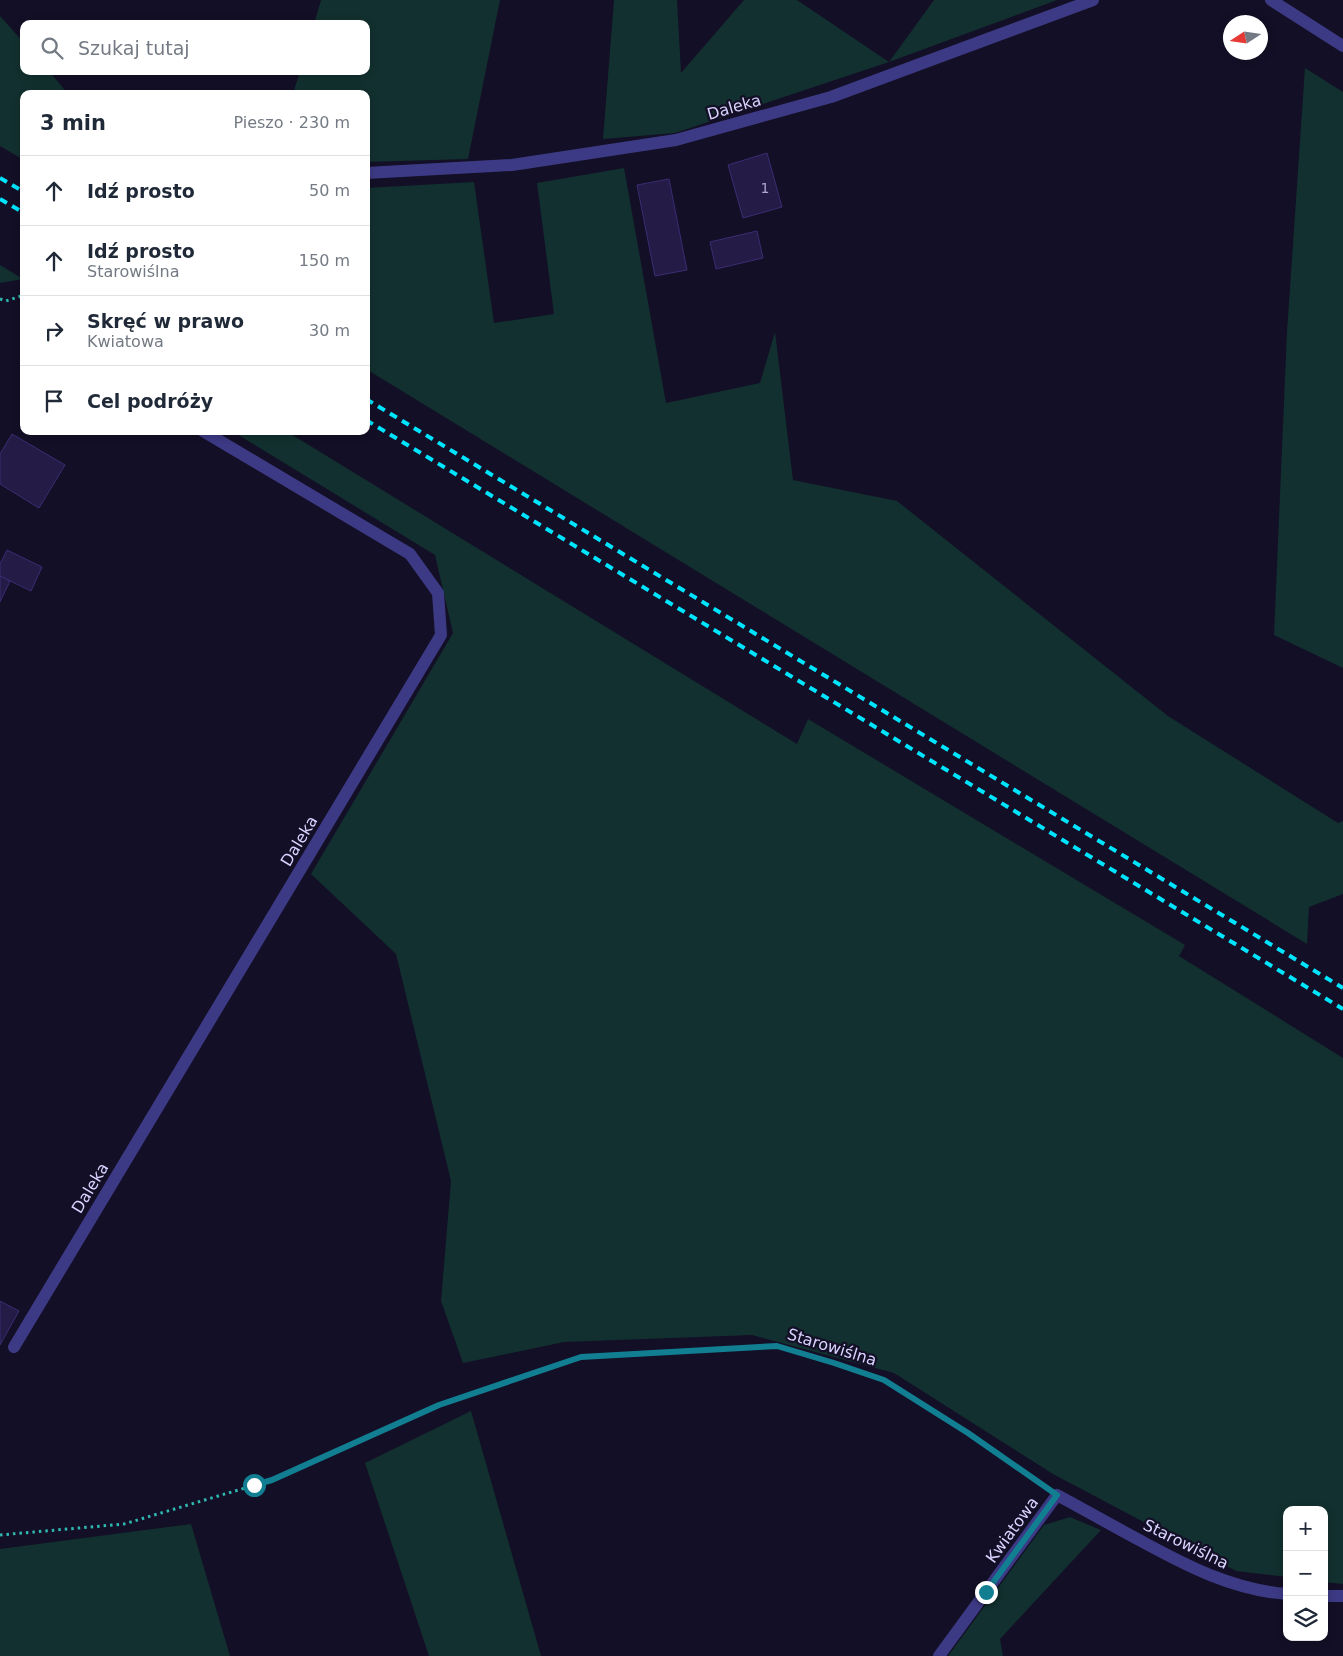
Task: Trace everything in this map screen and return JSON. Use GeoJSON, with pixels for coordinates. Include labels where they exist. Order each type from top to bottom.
{"type":"FeatureCollection","features":[{"type":"Feature","properties":{"kind":"street","name":"Daleka"},"geometry":{"type":"LineString","coordinates":[[370,173],[512,165],[676,140],[831,96],[1093,0]]}},
{"type":"Feature","properties":{"kind":"street"},"geometry":{"type":"LineString","coordinates":[[1271,0],[1343,46]]}},
{"type":"Feature","properties":{"kind":"street","name":"Daleka"},"geometry":{"type":"LineString","coordinates":[[14,1347],[441,635],[438,594],[410,554],[210,435]]}},
{"type":"Feature","properties":{"kind":"street","name":"Starowiślna"},"geometry":{"type":"LineString","coordinates":[[1057,1495],[1182,1563],[1223,1581],[1266,1592],[1283,1594]]}},
{"type":"Feature","properties":{"kind":"street","name":"Kwiatowa"},"geometry":{"type":"LineString","coordinates":[[939,1656],[1057,1495]]}},
{"type":"Feature","properties":{"kind":"street"},"geometry":{"type":"LineString","coordinates":[[1328,1596],[1343,1596]]}},
{"type":"Feature","properties":{"kind":"path"},"geometry":{"type":"LineString","coordinates":[[0,299],[6,301],[20,296]]}},
{"type":"Feature","properties":{"kind":"path","name":"Starowiślna"},"geometry":{"type":"LineString","coordinates":[[0,1535],[124,1524],[272,1480],[439,1405],[581,1357],[777,1346],[884,1380],[968,1433],[1057,1495]]}},
{"type":"Feature","properties":{"kind":"green space"},"geometry":{"type":"Polygon","coordinates":[[[321,0],[500,0],[468,159],[370,162],[370,90],[294,90],[299,75],[370,75],[370,20],[315,20],[321,0]]]}},
{"type":"Feature","properties":{"kind":"green space"},"geometry":{"type":"Polygon","coordinates":[[[614,0],[677,0],[681,73],[744,0],[797,0],[889,62],[675,133],[603,139],[614,0]]]}},
{"type":"Feature","properties":{"kind":"green space"},"geometry":{"type":"Polygon","coordinates":[[[934,0],[1057,0],[889,62],[934,0]]]}},
{"type":"Feature","properties":{"kind":"green space"},"geometry":{"type":"Polygon","coordinates":[[[0,16],[20,38],[20,75],[52,75],[65,90],[20,90],[20,158],[0,146],[0,16]]]}},
{"type":"Feature","properties":{"kind":"green space"},"geometry":{"type":"Polygon","coordinates":[[[1305,68],[1343,92],[1343,668],[1274,635],[1287,332],[1305,68]]]}},
{"type":"Feature","properties":{"kind":"green space"},"geometry":{"type":"Polygon","coordinates":[[[624,168],[666,403],[760,383],[775,332],[793,480],[897,501],[1168,716],[1338,823],[1343,821],[1343,894],[1309,907],[1307,944],[370,371],[370,188],[474,182],[494,323],[554,314],[537,183],[624,168]]]}},
{"type":"Feature","properties":{"kind":"green space"},"geometry":{"type":"Polygon","coordinates":[[[0,265],[20,277],[20,280],[0,283],[0,265]]]}},
{"type":"Feature","properties":{"kind":"green space"},"geometry":{"type":"Polygon","coordinates":[[[239,435],[293,435],[797,744],[808,719],[1185,945],[1179,956],[1343,1058],[1343,1584],[1328,1582],[1328,1506],[1283,1506],[1283,1577],[1236,1571],[1053,1474],[894,1373],[752,1335],[564,1342],[463,1363],[441,1301],[451,1181],[396,954],[311,874],[453,633],[435,555],[239,435]]]}},
{"type":"Feature","properties":{"kind":"green space"},"geometry":{"type":"Polygon","coordinates":[[[471,1411],[541,1656],[429,1656],[365,1463],[471,1411]]]}},
{"type":"Feature","properties":{"kind":"green space"},"geometry":{"type":"Polygon","coordinates":[[[1070,1517],[1101,1530],[1000,1639],[1003,1656],[948,1656],[1044,1525],[1070,1517]]]}},
{"type":"Feature","properties":{"kind":"green space"},"geometry":{"type":"Polygon","coordinates":[[[191,1524],[230,1656],[0,1656],[0,1549],[191,1524]]]}},
{"type":"Feature","properties":{"kind":"building"},"geometry":{"type":"Polygon","coordinates":[[[767,153],[782,207],[743,218],[728,165],[767,153]]]}},
{"type":"Feature","properties":{"kind":"building"},"geometry":{"type":"Polygon","coordinates":[[[669,179],[687,270],[655,276],[637,185],[669,179]]]}},
{"type":"Feature","properties":{"kind":"building"},"geometry":{"type":"Polygon","coordinates":[[[757,231],[763,258],[716,269],[710,242],[757,231]]]}},
{"type":"Feature","properties":{"kind":"building"},"geometry":{"type":"Polygon","coordinates":[[[12,434],[65,465],[39,508],[0,484],[0,454],[12,434]]]}},
{"type":"Feature","properties":{"kind":"building"},"geometry":{"type":"Polygon","coordinates":[[[7,550],[42,567],[31,591],[0,576],[0,564],[7,550]]]}},
{"type":"Feature","properties":{"kind":"building"},"geometry":{"type":"Polygon","coordinates":[[[0,576],[10,581],[0,602],[0,576]]]}},
{"type":"Feature","properties":{"kind":"building"},"geometry":{"type":"Polygon","coordinates":[[[0,1301],[19,1311],[0,1345],[0,1301]]]}},
{"type":"Feature","properties":{"kind":"railway"},"geometry":{"type":"LineString","coordinates":[[0,178],[20,190]]}},
{"type":"Feature","properties":{"kind":"railway"},"geometry":{"type":"LineString","coordinates":[[0,199],[20,211]]}},
{"type":"Feature","properties":{"kind":"railway"},"geometry":{"type":"LineString","coordinates":[[370,401],[1343,988]]}},
{"type":"Feature","properties":{"kind":"railway"},"geometry":{"type":"LineString","coordinates":[[370,422],[1343,1009]]}},
{"type":"Feature","properties":{"kind":"route"},"geometry":{"type":"LineString","coordinates":[[254,1485],[272,1480],[439,1405],[581,1357],[777,1346],[884,1380],[968,1433],[1057,1495],[986,1592]]}}]}
